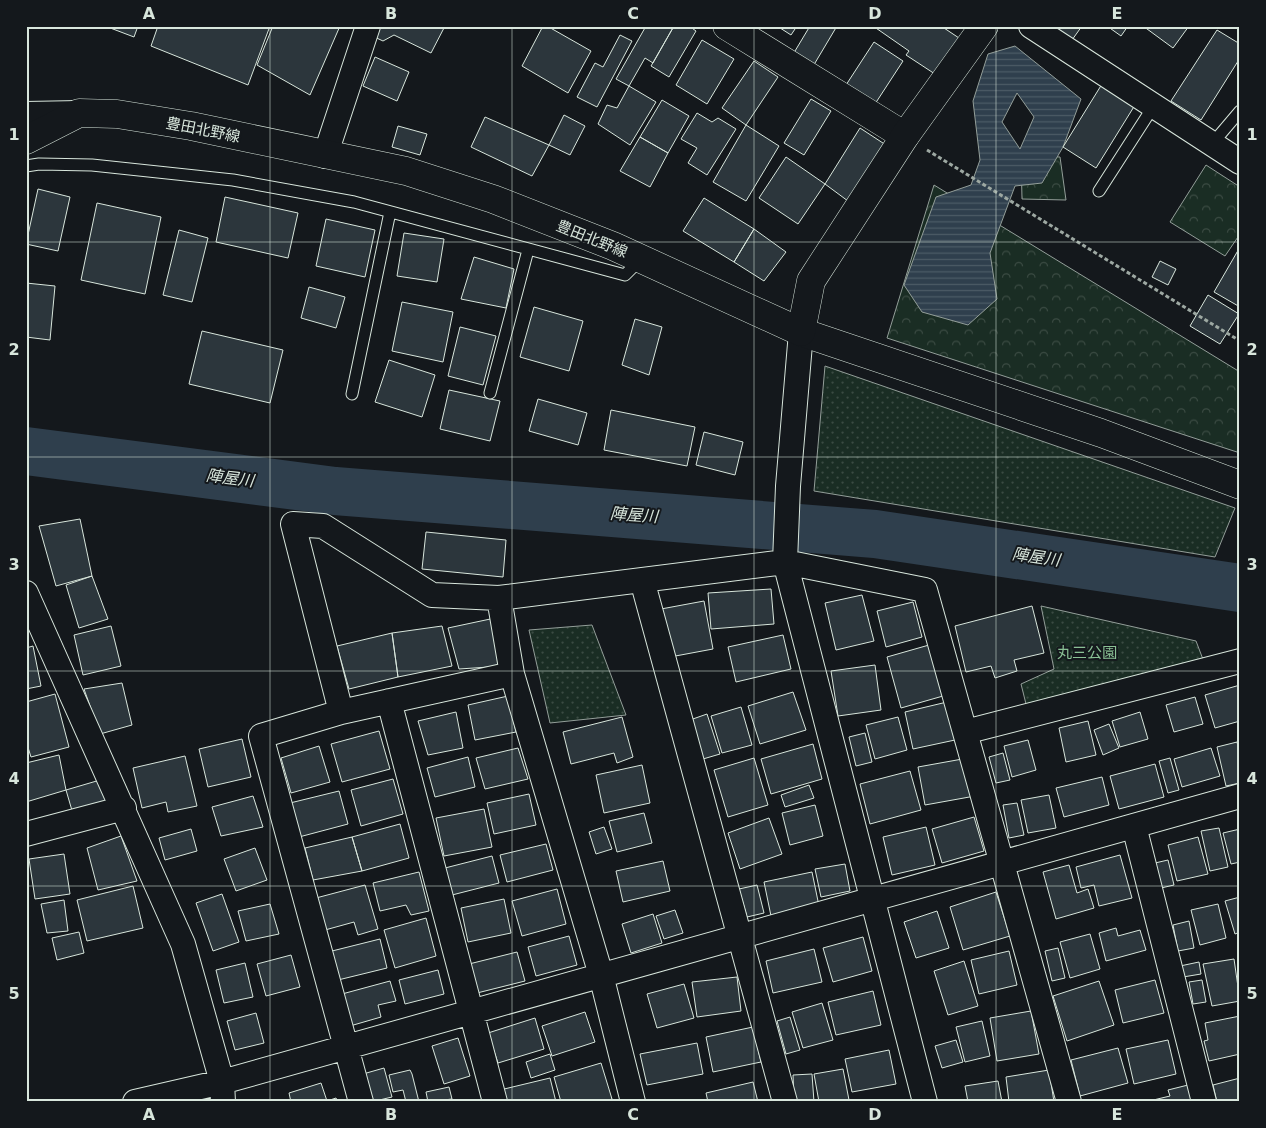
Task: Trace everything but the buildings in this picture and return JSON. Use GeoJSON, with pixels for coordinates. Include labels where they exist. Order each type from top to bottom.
{"type":"FeatureCollection","features":[{"type":"Feature","properties":{"kind":"main road"},"geometry":{"type":"LineString","coordinates":[[727,26],[905,136]]}},
{"type":"Feature","properties":{"kind":"main road"},"geometry":{"type":"LineString","coordinates":[[801,332],[811,281],[905,136],[984,26]]}},
{"type":"Feature","properties":{"kind":"main road","name":"豊田北野線"},"geometry":{"type":"LineString","coordinates":[[26,140],[79,113],[117,114],[191,126],[325,156],[406,171],[493,199],[641,259],[801,332],[1101,433],[1240,484]]}},
{"type":"Feature","properties":{"kind":"street"},"geometry":{"type":"LineString","coordinates":[[325,156],[368,26]]}},
{"type":"Feature","properties":{"kind":"street"},"geometry":{"type":"LineString","coordinates":[[1031,26],[1240,162]]}},
{"type":"Feature","properties":{"kind":"street"},"geometry":{"type":"LineString","coordinates":[[26,114],[79,113]]}},
{"type":"Feature","properties":{"kind":"street"},"geometry":{"type":"LineString","coordinates":[[801,332],[788,486],[785,552],[925,1102]]}},
{"type":"Feature","properties":{"kind":"street"},"geometry":{"type":"LineString","coordinates":[[341,712],[293,524],[323,526],[432,595],[499,598],[642,580],[785,552],[924,590],[1068,1102]]}},
{"type":"Feature","properties":{"kind":"street"},"geometry":{"type":"LineString","coordinates":[[642,580],[785,1102]]}},
{"type":"Feature","properties":{"kind":"street"},"geometry":{"type":"LineString","coordinates":[[26,593],[184,944],[222,1092]]}},
{"type":"Feature","properties":{"kind":"street"},"geometry":{"type":"LineString","coordinates":[[499,598],[512,674],[601,975],[632,1102]]}},
{"type":"Feature","properties":{"kind":"street"},"geometry":{"type":"LineString","coordinates":[[965,732],[1240,661]]}},
{"type":"Feature","properties":{"kind":"street"},"geometry":{"type":"LineString","coordinates":[[361,1102],[262,736],[341,712],[512,674]]}},
{"type":"Feature","properties":{"kind":"street"},"geometry":{"type":"LineString","coordinates":[[389,701],[495,1102]]}},
{"type":"Feature","properties":{"kind":"street"},"geometry":{"type":"LineString","coordinates":[[135,1102],[222,1092],[346,1047],[1240,796]]}},
{"type":"Feature","properties":{"kind":"street"},"geometry":{"type":"LineString","coordinates":[[26,834],[124,808]]}},
{"type":"Feature","properties":{"kind":"street"},"geometry":{"type":"LineString","coordinates":[[1134,826],[1204,1102]]}},
{"type":"Feature","properties":{"kind":"lane"},"geometry":{"type":"LineString","coordinates":[[1100,191],[1153,107]]}},
{"type":"Feature","properties":{"kind":"lane"},"geometry":{"type":"LineString","coordinates":[[1212,144],[1240,111]]}},
{"type":"Feature","properties":{"kind":"lane"},"geometry":{"type":"LineString","coordinates":[[26,166],[39,164],[92,165],[233,180],[354,202],[625,275],[641,259]]}},
{"type":"Feature","properties":{"kind":"lane"},"geometry":{"type":"LineString","coordinates":[[352,394],[390,212]]}},
{"type":"Feature","properties":{"kind":"lane"},"geometry":{"type":"LineString","coordinates":[[490,393],[528,250]]}},
{"type":"Feature","properties":{"kind":"path"},"geometry":{"type":"LineString","coordinates":[[905,136],[1240,341]]}},
{"type":"Feature","properties":{"kind":"green space"},"geometry":{"type":"Polygon","coordinates":[[[1021,155],[1060,157],[1066,200],[1022,199],[1021,155]]]}},
{"type":"Feature","properties":{"kind":"green space"},"geometry":{"type":"Polygon","coordinates":[[[1206,165],[1240,187],[1240,234],[1225,256],[1170,222],[1206,165]]]}},
{"type":"Feature","properties":{"kind":"green space"},"geometry":{"type":"Polygon","coordinates":[[[934,185],[1240,372],[1240,453],[887,338],[934,185]]]}},
{"type":"Feature","properties":{"kind":"green space"},"geometry":{"type":"Polygon","coordinates":[[[825,366],[1235,508],[1215,557],[814,491],[825,366]]]}},
{"type":"Feature","properties":{"kind":"green space","name":"丸三公園"},"geometry":{"type":"Polygon","coordinates":[[[1041,606],[1196,641],[1204,662],[1026,704],[1021,684],[1054,669],[1041,606]]]}},
{"type":"Feature","properties":{"kind":"green space"},"geometry":{"type":"Polygon","coordinates":[[[592,625],[626,715],[550,723],[529,630],[592,625]]]}},
{"type":"Feature","properties":{"kind":"water"},"geometry":{"type":"Polygon","coordinates":[[[1015,46],[1081,99],[1063,147],[1042,183],[1015,186],[990,253],[997,299],[968,325],[922,312],[904,285],[936,197],[971,185],[980,160],[973,101],[988,54],[1015,46]],[[1017,93],[1002,122],[1020,149],[1034,117],[1017,93]]]}},
{"type":"Feature","properties":{"kind":"waterway","name":"陣屋川"},"geometry":{"type":"LineString","coordinates":[[26,451],[335,491],[875,534],[1240,588]]}}]}
